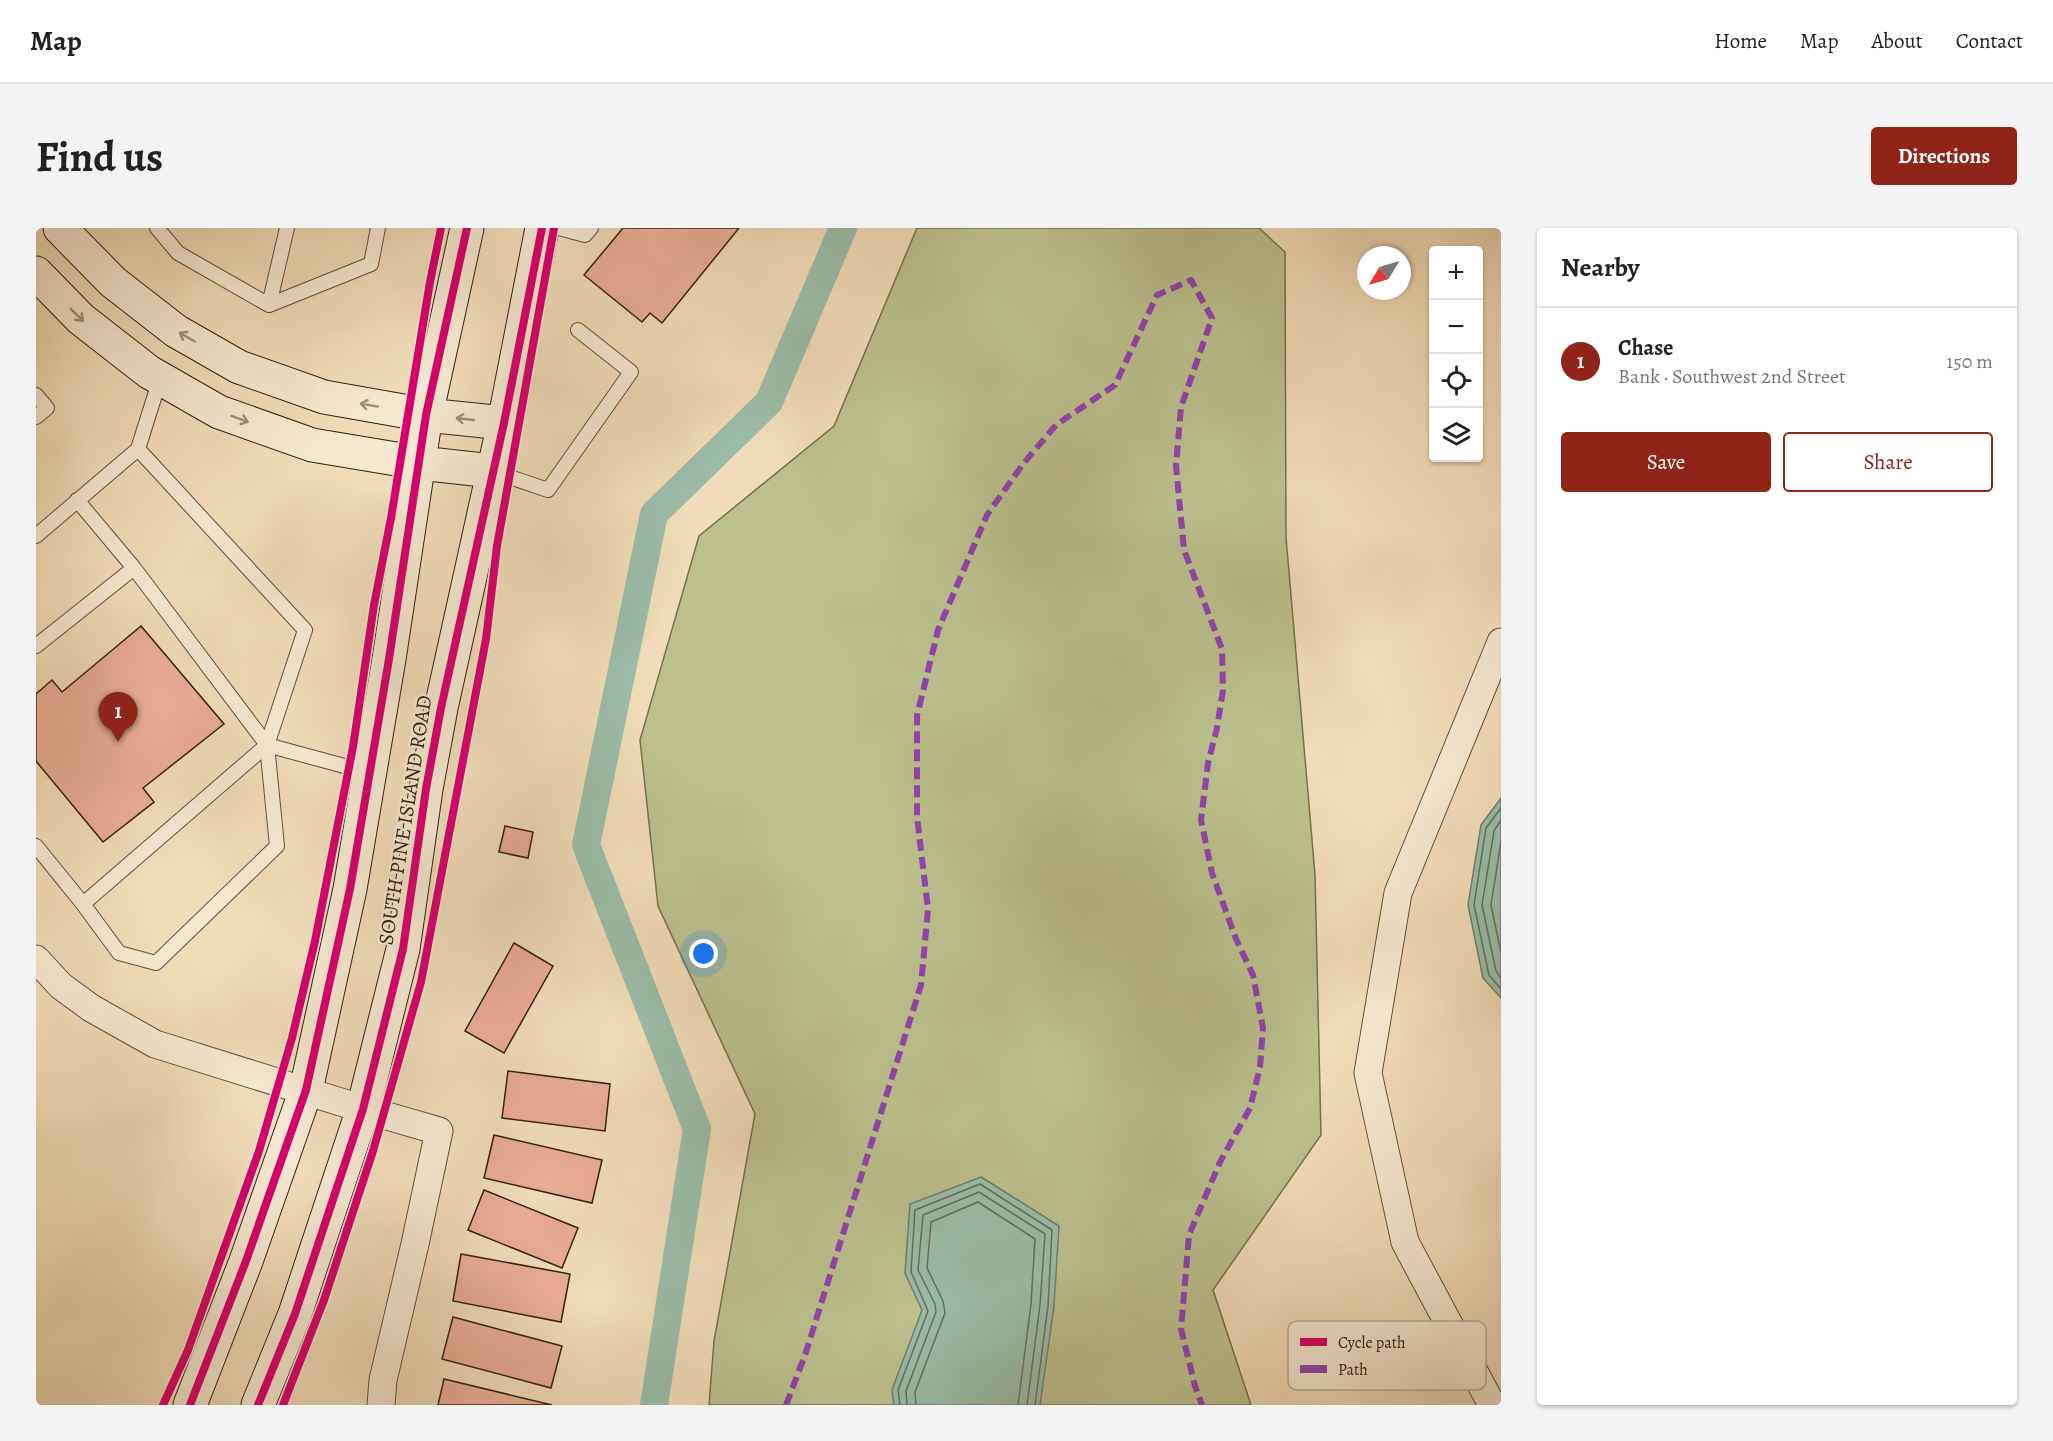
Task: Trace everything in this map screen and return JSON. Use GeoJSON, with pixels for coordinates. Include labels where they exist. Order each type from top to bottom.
{"type":"FeatureCollection","features":[{"type":"Feature","properties":{"kind":"main road"},"geometry":{"type":"LineString","coordinates":[[60,228],[113,282],[176,331],[239,367],[324,398],[426,415],[504,423]]}},
{"type":"Feature","properties":{"kind":"main road","name":"SOUTH PINE ISLAND ROAD"},"geometry":{"type":"LineString","coordinates":[[190,1405],[246,1261],[306,1090],[350,889],[420,464],[426,415],[467,228]]}},
{"type":"Feature","properties":{"kind":"main road","name":"SOUTH PINE ISLAND ROAD"},"geometry":{"type":"LineString","coordinates":[[258,1405],[296,1314],[363,1109],[403,949],[438,719],[504,423],[542,228]]}},
{"type":"Feature","properties":{"kind":"main road"},"geometry":{"type":"LineString","coordinates":[[36,273],[81,319],[149,372],[219,412],[312,445],[420,464],[492,471]]}},
{"type":"Feature","properties":{"kind":"street"},"geometry":{"type":"LineString","coordinates":[[1447,1321],[1405,1242],[1368,1073],[1398,894],[1501,642]]}},
{"type":"Feature","properties":{"kind":"street"},"geometry":{"type":"LineString","coordinates":[[36,959],[61,986],[91,1008],[155,1044],[439,1131],[416,1244],[383,1380],[381,1405]]}},
{"type":"Feature","properties":{"kind":"street"},"geometry":{"type":"LineString","coordinates":[[1484,1390],[1492,1405]]}},
{"type":"Feature","properties":{"kind":"lane"},"geometry":{"type":"LineString","coordinates":[[157,228],[178,253],[269,305]]}},
{"type":"Feature","properties":{"kind":"lane"},"geometry":{"type":"LineString","coordinates":[[269,305],[287,228]]}},
{"type":"Feature","properties":{"kind":"lane"},"geometry":{"type":"LineString","coordinates":[[269,305],[371,264],[378,228]]}},
{"type":"Feature","properties":{"kind":"lane"},"geometry":{"type":"LineString","coordinates":[[559,228],[585,236],[591,228]]}},
{"type":"Feature","properties":{"kind":"lane"},"geometry":{"type":"LineString","coordinates":[[492,471],[548,490],[631,372],[578,330]]}},
{"type":"Feature","properties":{"kind":"lane"},"geometry":{"type":"LineString","coordinates":[[36,536],[138,449],[160,379]]}},
{"type":"Feature","properties":{"kind":"lane"},"geometry":{"type":"LineString","coordinates":[[36,395],[47,408],[36,417]]}},
{"type":"Feature","properties":{"kind":"lane"},"geometry":{"type":"LineString","coordinates":[[36,846],[119,953],[156,963],[278,846],[267,744],[305,630],[138,449]]}},
{"type":"Feature","properties":{"kind":"lane"},"geometry":{"type":"LineString","coordinates":[[77,500],[134,568],[267,744],[370,773]]}},
{"type":"Feature","properties":{"kind":"lane"},"geometry":{"type":"LineString","coordinates":[[36,646],[134,568]]}},
{"type":"Feature","properties":{"kind":"lane"},"geometry":{"type":"LineString","coordinates":[[83,904],[267,744]]}},
{"type":"Feature","properties":{"kind":"green space"},"geometry":{"type":"Polygon","coordinates":[[[917,228],[1259,228],[1285,252],[1286,537],[1315,875],[1321,1135],[1213,1290],[1251,1405],[709,1405],[714,1341],[755,1114],[658,906],[640,740],[699,536],[834,426],[917,228]]]}},
{"type":"Feature","properties":{"kind":"water"},"geometry":{"type":"Polygon","coordinates":[[[1501,798],[1501,998],[1483,978],[1468,905],[1481,825],[1501,798]]]}},
{"type":"Feature","properties":{"kind":"water"},"geometry":{"type":"Polygon","coordinates":[[[981,1177],[1059,1226],[1054,1306],[1040,1405],[894,1405],[892,1390],[922,1310],[905,1273],[910,1204],[981,1177]]]}},
{"type":"Feature","properties":{"kind":"building"},"geometry":{"type":"Polygon","coordinates":[[[623,228],[739,228],[662,323],[650,313],[642,322],[584,275],[623,228]]]}},
{"type":"Feature","properties":{"kind":"building"},"geometry":{"type":"Polygon","coordinates":[[[141,626],[224,724],[143,788],[154,802],[103,842],[36,761],[36,694],[52,680],[62,692],[141,626]]]}},
{"type":"Feature","properties":{"kind":"building"},"geometry":{"type":"Polygon","coordinates":[[[505,826],[533,832],[528,858],[499,852],[505,826]]]}},
{"type":"Feature","properties":{"kind":"building"},"geometry":{"type":"Polygon","coordinates":[[[514,943],[553,966],[504,1053],[465,1031],[514,943]]]}},
{"type":"Feature","properties":{"kind":"building"},"geometry":{"type":"Polygon","coordinates":[[[508,1071],[610,1084],[605,1131],[502,1118],[508,1071]]]}},
{"type":"Feature","properties":{"kind":"building"},"geometry":{"type":"Polygon","coordinates":[[[494,1135],[602,1160],[592,1203],[484,1178],[494,1135]]]}},
{"type":"Feature","properties":{"kind":"building"},"geometry":{"type":"Polygon","coordinates":[[[484,1190],[578,1228],[562,1268],[468,1230],[484,1190]]]}},
{"type":"Feature","properties":{"kind":"building"},"geometry":{"type":"Polygon","coordinates":[[[461,1254],[570,1274],[561,1322],[453,1301],[461,1254]]]}},
{"type":"Feature","properties":{"kind":"building"},"geometry":{"type":"Polygon","coordinates":[[[453,1317],[562,1346],[551,1388],[442,1359],[453,1317]]]}},
{"type":"Feature","properties":{"kind":"building"},"geometry":{"type":"Polygon","coordinates":[[[444,1379],[552,1405],[438,1405],[444,1379]]]}},
{"type":"Feature","properties":{"kind":"waterway"},"geometry":{"type":"LineString","coordinates":[[654,1405],[697,1129],[586,845],[654,514],[769,402],[843,228]]}},
{"type":"Feature","properties":{"kind":"marked path"},"geometry":{"type":"LineString","coordinates":[[786,1405],[805,1355],[921,985],[928,909],[917,817],[917,716],[938,630],[987,515],[1023,464],[1056,425],[1115,385],[1157,295],[1191,280],[1212,318],[1181,407],[1176,466],[1184,550],[1222,649],[1223,690],[1208,763],[1201,820],[1212,873],[1236,939],[1253,975],[1263,1028],[1260,1067],[1250,1108],[1220,1162],[1189,1235],[1181,1329],[1202,1405]]}},
{"type":"Feature","properties":{"kind":"cycle path"},"geometry":{"type":"LineString","coordinates":[[163,1405],[188,1350],[259,1151],[292,1038],[315,941],[353,747],[374,605],[441,228]]}},
{"type":"Feature","properties":{"kind":"cycle path"},"geometry":{"type":"LineString","coordinates":[[190,1405],[246,1261],[306,1090],[350,889],[389,659],[426,415],[467,228]]}},
{"type":"Feature","properties":{"kind":"cycle path"},"geometry":{"type":"LineString","coordinates":[[258,1405],[295,1314],[363,1109],[403,949],[426,789],[441,708],[504,423],[542,228]]}},
{"type":"Feature","properties":{"kind":"cycle path"},"geometry":{"type":"LineString","coordinates":[[283,1405],[324,1300],[373,1151],[421,982],[486,639],[497,546],[554,228]]}},
{"type":"Feature","properties":{"kind":"place","name":"Chase"},"geometry":{"type":"Point","coordinates":[118,742]}}]}
